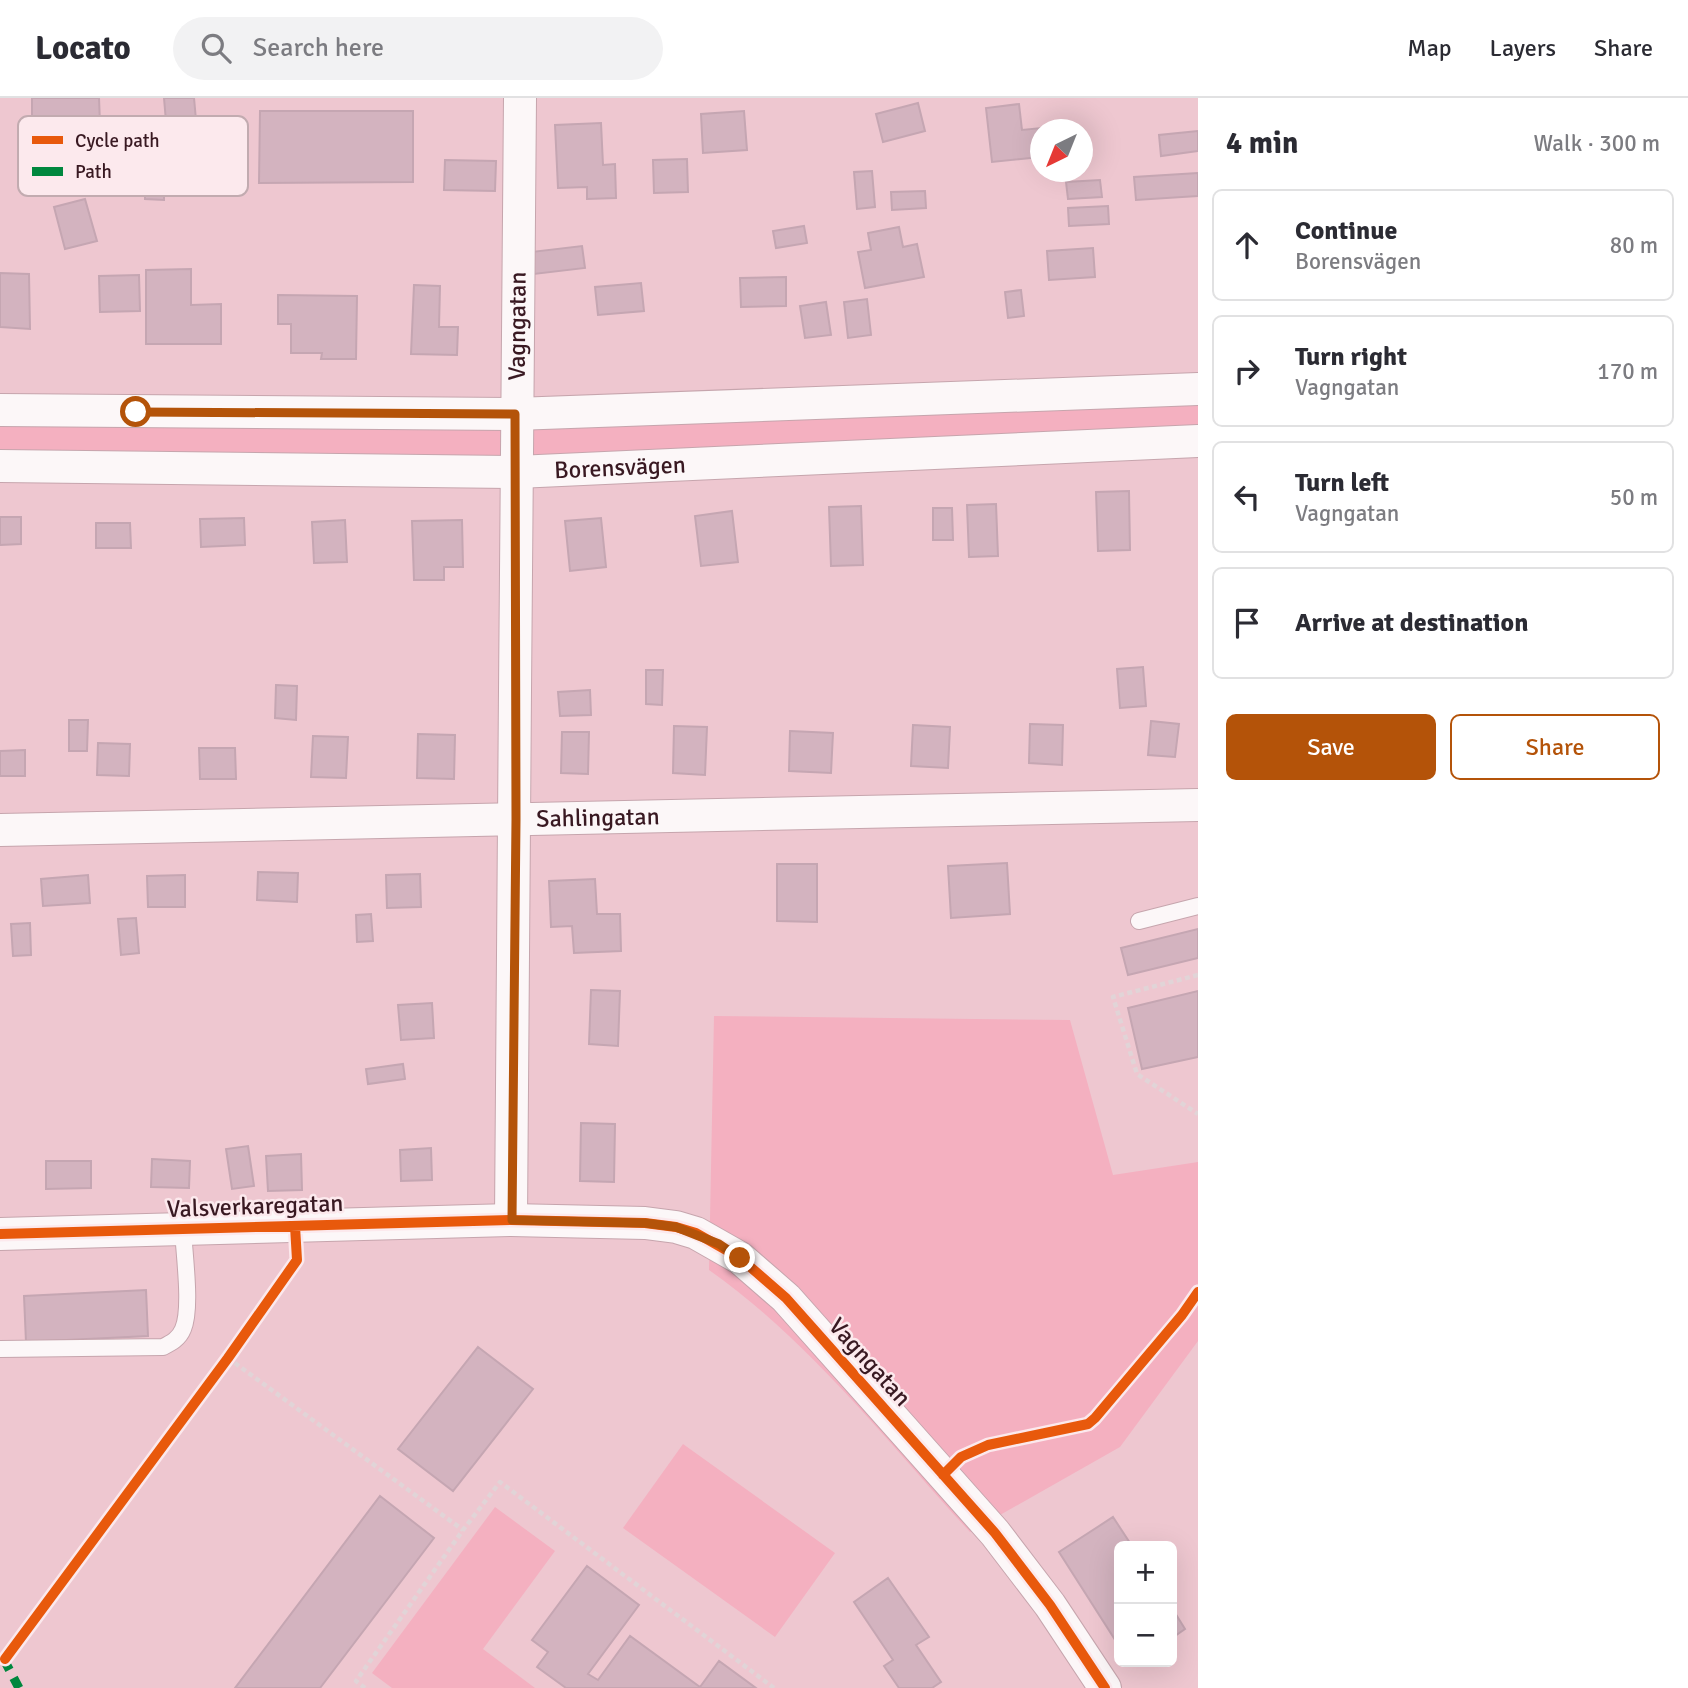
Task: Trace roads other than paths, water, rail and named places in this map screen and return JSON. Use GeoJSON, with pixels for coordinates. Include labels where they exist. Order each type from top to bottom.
{"type":"FeatureCollection","features":[{"type":"Feature","properties":{"kind":"street","name":"Vagngatan"},"geometry":{"type":"LineString","coordinates":[[520,98],[515,414],[516,819],[512,1220],[645,1223],[676,1227],[707,1239],[740,1258],[786,1298],[995,1532],[1050,1605],[1105,1688]]}},
{"type":"Feature","properties":{"kind":"street"},"geometry":{"type":"LineString","coordinates":[[0,410],[515,414],[1198,388]]}},
{"type":"Feature","properties":{"kind":"street","name":"Borensvägen"},"geometry":{"type":"LineString","coordinates":[[0,466],[517,472],[1198,441]]}},
{"type":"Feature","properties":{"kind":"street","name":"Sahlingatan"},"geometry":{"type":"LineString","coordinates":[[0,830],[1198,805]]}},
{"type":"Feature","properties":{"kind":"street","name":"Valsverkaregatan"},"geometry":{"type":"LineString","coordinates":[[0,1234],[512,1220]]}},
{"type":"Feature","properties":{"kind":"lane"},"geometry":{"type":"LineString","coordinates":[[1139,921],[1198,906]]}},
{"type":"Feature","properties":{"kind":"lane"},"geometry":{"type":"LineString","coordinates":[[0,1349],[163,1348],[176,1340],[187,1316],[183,1229]]}}]}
